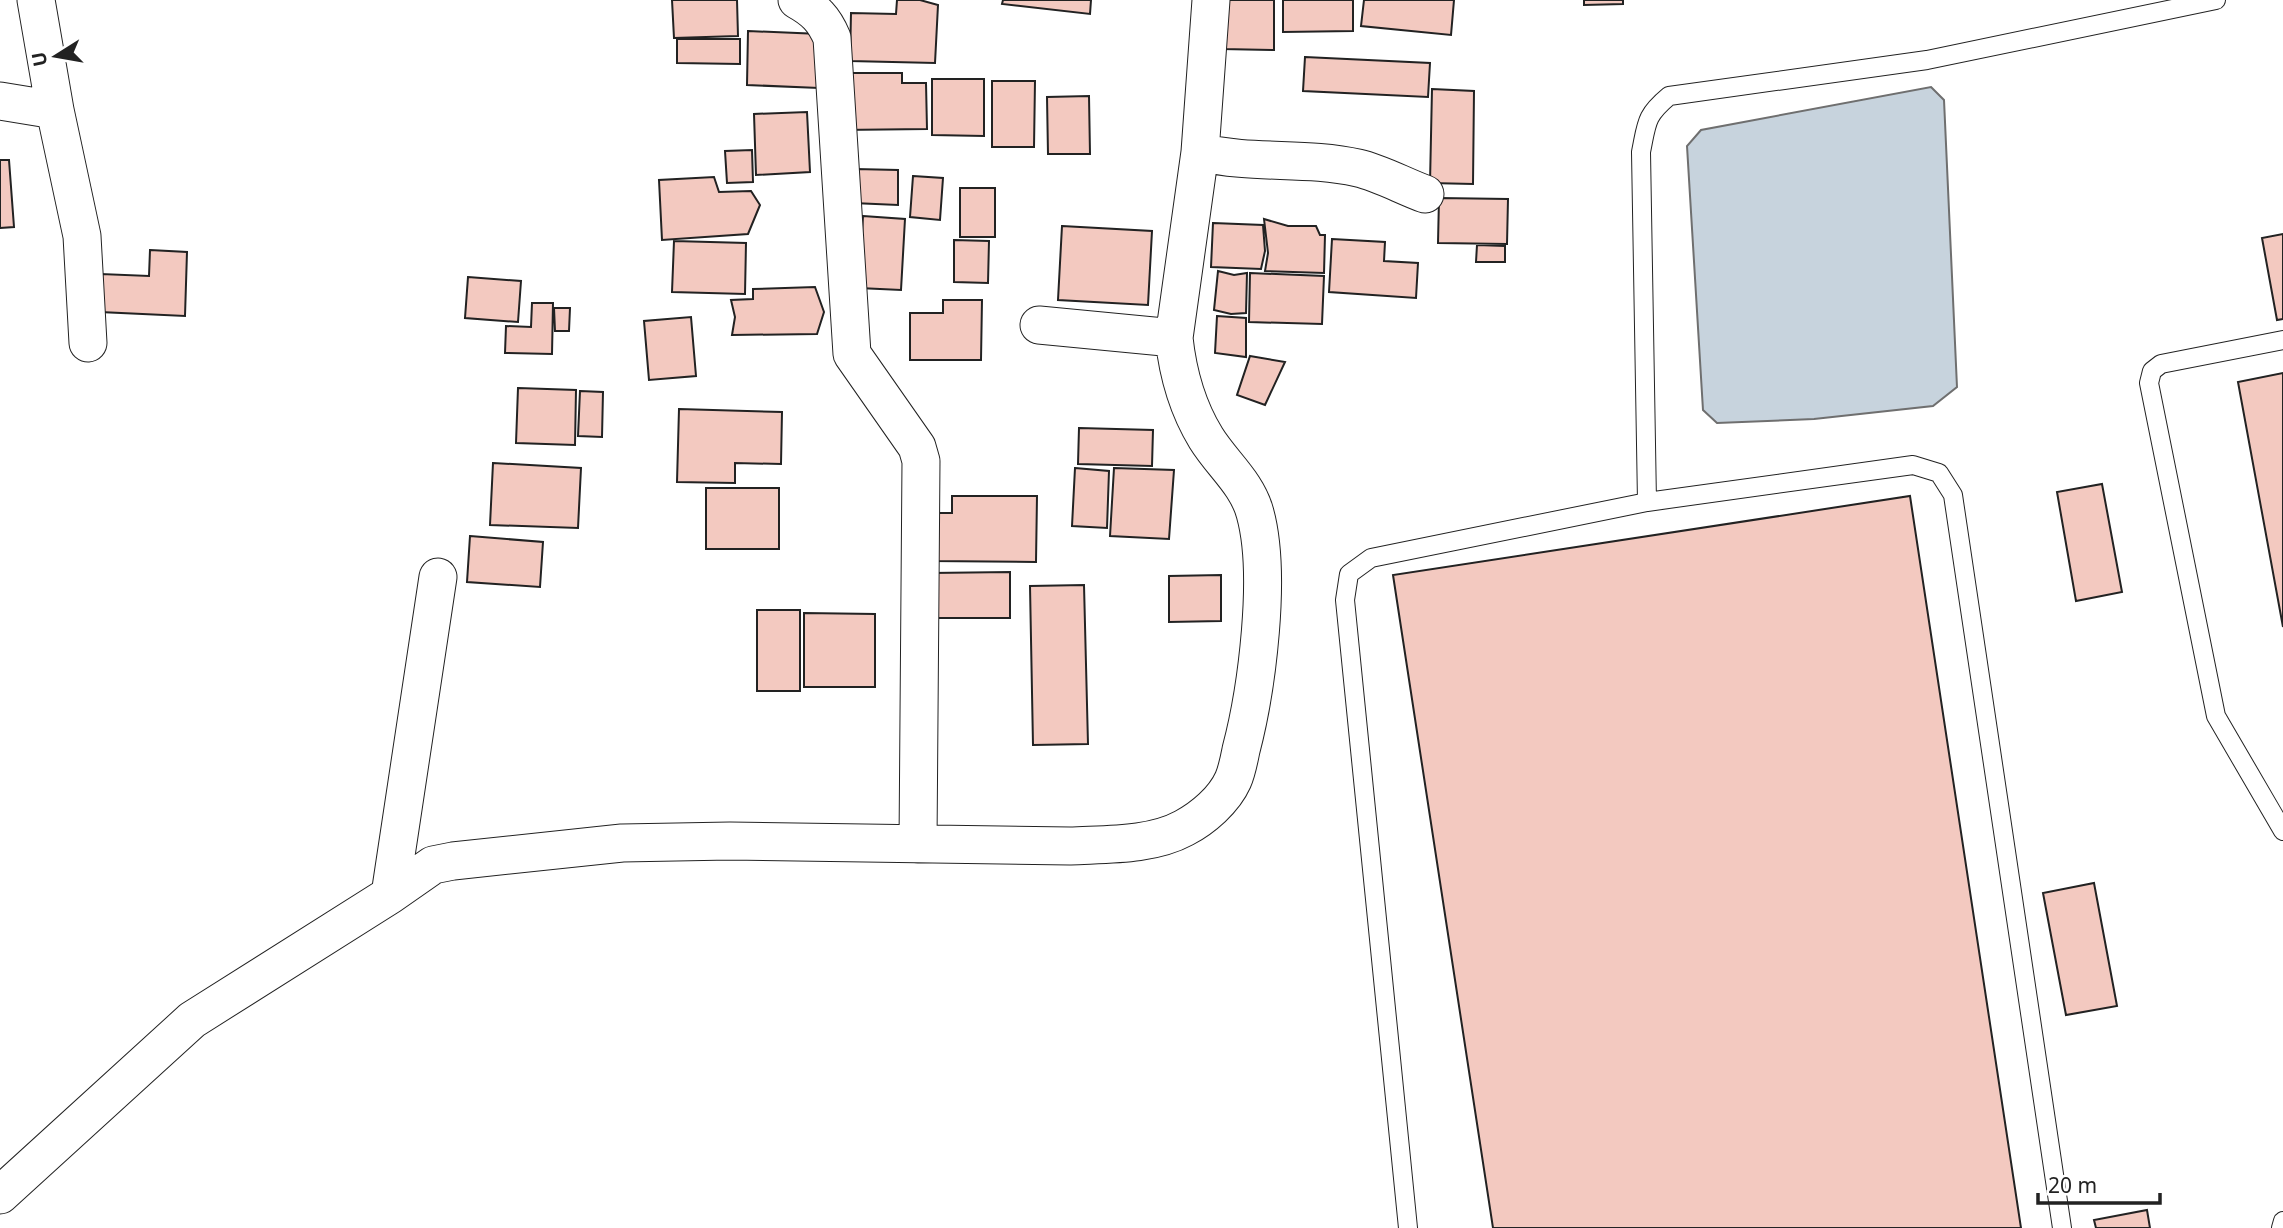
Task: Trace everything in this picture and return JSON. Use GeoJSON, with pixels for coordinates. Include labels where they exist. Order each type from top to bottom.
{"type":"FeatureCollection","features":[{"type":"Feature","properties":{"kind":"street"},"geometry":{"type":"LineString","coordinates":[[36,0],[55,110],[82,236],[88,343]]}},
{"type":"Feature","properties":{"kind":"street"},"geometry":{"type":"LineString","coordinates":[[797,0],[815,10],[825,22],[832,38],[852,354],[916,447],[921,461],[918,844]]}},
{"type":"Feature","properties":{"kind":"street"},"geometry":{"type":"LineString","coordinates":[[0,1195],[192,1020],[433,865],[622,843],[730,841],[1070,846],[1119,844],[1162,837],[1184,828],[1226,793],[1234,779],[1252,710],[1262,592],[1260,540],[1255,512],[1242,483],[1207,439],[1186,397],[1177,368],[1174,338],[1200,152],[1211,0]]}},
{"type":"Feature","properties":{"kind":"street"},"geometry":{"type":"LineString","coordinates":[[0,101],[55,110]]}},
{"type":"Feature","properties":{"kind":"street"},"geometry":{"type":"LineString","coordinates":[[1200,152],[1250,160],[1279,159],[1359,169],[1425,194]]}},
{"type":"Feature","properties":{"kind":"street"},"geometry":{"type":"LineString","coordinates":[[1039,325],[1174,338]]}},
{"type":"Feature","properties":{"kind":"street"},"geometry":{"type":"LineString","coordinates":[[390,895],[438,577]]}},
{"type":"Feature","properties":{"kind":"lane"},"geometry":{"type":"LineString","coordinates":[[1647,502],[1641,152],[1648,118],[1655,108],[1669,96],[1927,60],[2216,0]]}},
{"type":"Feature","properties":{"kind":"lane"},"geometry":{"type":"LineString","coordinates":[[2283,340],[2161,364],[2152,371],[2149,383],[2216,716],[2283,831]]}},
{"type":"Feature","properties":{"kind":"lane"},"geometry":{"type":"LineString","coordinates":[[1408,1228],[1345,600],[1349,574],[1371,558],[1647,502],[1913,465],[1939,473],[1953,495],[2062,1228]]}},
{"type":"Feature","properties":{"kind":"lane"},"geometry":{"type":"LineString","coordinates":[[2281,1228],[2283,1222]]}},
{"type":"Feature","properties":{"kind":"shaded area"},"geometry":{"type":"Polygon","coordinates":[[[1931,87],[1944,100],[1957,387],[1933,406],[1814,419],[1717,423],[1703,410],[1687,146],[1701,130],[1931,87]]]}},
{"type":"Feature","properties":{"kind":"building"},"geometry":{"type":"Polygon","coordinates":[[[672,0],[737,0],[738,36],[674,38],[672,0]]]}},
{"type":"Feature","properties":{"kind":"building"},"geometry":{"type":"Polygon","coordinates":[[[897,0],[920,0],[938,5],[935,63],[850,61],[851,13],[896,14],[897,0]]]}},
{"type":"Feature","properties":{"kind":"building"},"geometry":{"type":"Polygon","coordinates":[[[1003,0],[1091,0],[1090,14],[1002,4],[1003,0]]]}},
{"type":"Feature","properties":{"kind":"building"},"geometry":{"type":"Polygon","coordinates":[[[1222,0],[1274,0],[1274,50],[1222,49],[1222,0]]]}},
{"type":"Feature","properties":{"kind":"building"},"geometry":{"type":"Polygon","coordinates":[[[1283,0],[1353,0],[1353,31],[1283,32],[1283,0]]]}},
{"type":"Feature","properties":{"kind":"building"},"geometry":{"type":"Polygon","coordinates":[[[1364,0],[1454,0],[1451,35],[1361,26],[1364,0]]]}},
{"type":"Feature","properties":{"kind":"building"},"geometry":{"type":"Polygon","coordinates":[[[1584,0],[1623,0],[1623,4],[1584,5],[1584,0]]]}},
{"type":"Feature","properties":{"kind":"building"},"geometry":{"type":"Polygon","coordinates":[[[748,31],[820,34],[819,88],[747,85],[748,31]]]}},
{"type":"Feature","properties":{"kind":"building"},"geometry":{"type":"Polygon","coordinates":[[[677,39],[740,39],[740,64],[677,63],[677,39]]]}},
{"type":"Feature","properties":{"kind":"building"},"geometry":{"type":"Polygon","coordinates":[[[1305,57],[1430,63],[1428,97],[1303,91],[1305,57]]]}},
{"type":"Feature","properties":{"kind":"building"},"geometry":{"type":"Polygon","coordinates":[[[840,73],[902,73],[902,83],[926,83],[927,129],[840,130],[840,73]]]}},
{"type":"Feature","properties":{"kind":"building"},"geometry":{"type":"Polygon","coordinates":[[[932,79],[984,79],[984,136],[932,135],[932,79]]]}},
{"type":"Feature","properties":{"kind":"building"},"geometry":{"type":"Polygon","coordinates":[[[992,81],[1035,81],[1034,147],[992,147],[992,81]]]}},
{"type":"Feature","properties":{"kind":"building"},"geometry":{"type":"Polygon","coordinates":[[[1432,89],[1474,91],[1473,184],[1430,183],[1432,89]]]}},
{"type":"Feature","properties":{"kind":"building"},"geometry":{"type":"Polygon","coordinates":[[[1089,96],[1090,154],[1048,154],[1047,97],[1089,96]]]}},
{"type":"Feature","properties":{"kind":"building"},"geometry":{"type":"Polygon","coordinates":[[[807,112],[810,172],[756,175],[754,114],[807,112]]]}},
{"type":"Feature","properties":{"kind":"building"},"geometry":{"type":"Polygon","coordinates":[[[752,150],[753,182],[727,183],[725,151],[752,150]]]}},
{"type":"Feature","properties":{"kind":"building"},"geometry":{"type":"Polygon","coordinates":[[[0,160],[9,160],[14,227],[0,228],[0,160]]]}},
{"type":"Feature","properties":{"kind":"building"},"geometry":{"type":"Polygon","coordinates":[[[855,169],[898,170],[898,205],[853,203],[855,169]]]}},
{"type":"Feature","properties":{"kind":"building"},"geometry":{"type":"Polygon","coordinates":[[[913,176],[943,178],[940,220],[910,217],[913,176]]]}},
{"type":"Feature","properties":{"kind":"building"},"geometry":{"type":"Polygon","coordinates":[[[714,177],[719,192],[751,191],[760,205],[748,234],[662,240],[659,180],[714,177]]]}},
{"type":"Feature","properties":{"kind":"building"},"geometry":{"type":"Polygon","coordinates":[[[960,188],[995,188],[995,237],[960,237],[960,188]]]}},
{"type":"Feature","properties":{"kind":"building"},"geometry":{"type":"Polygon","coordinates":[[[1439,198],[1508,199],[1507,244],[1438,243],[1439,198]]]}},
{"type":"Feature","properties":{"kind":"building"},"geometry":{"type":"Polygon","coordinates":[[[863,216],[905,219],[901,290],[859,288],[863,216]]]}},
{"type":"Feature","properties":{"kind":"building"},"geometry":{"type":"Polygon","coordinates":[[[1264,219],[1288,226],[1316,226],[1320,235],[1325,235],[1324,273],[1265,271],[1268,253],[1264,219]]]}},
{"type":"Feature","properties":{"kind":"building"},"geometry":{"type":"Polygon","coordinates":[[[1213,223],[1263,225],[1265,251],[1261,269],[1211,267],[1213,223]]]}},
{"type":"Feature","properties":{"kind":"building"},"geometry":{"type":"Polygon","coordinates":[[[1062,226],[1152,231],[1148,305],[1058,300],[1062,226]]]}},
{"type":"Feature","properties":{"kind":"building"},"geometry":{"type":"Polygon","coordinates":[[[2283,234],[2283,319],[2277,320],[2262,238],[2283,234]]]}},
{"type":"Feature","properties":{"kind":"building"},"geometry":{"type":"Polygon","coordinates":[[[1332,239],[1385,242],[1384,261],[1418,263],[1416,298],[1329,292],[1332,239]]]}},
{"type":"Feature","properties":{"kind":"building"},"geometry":{"type":"Polygon","coordinates":[[[954,240],[989,241],[988,283],[954,282],[954,240]]]}},
{"type":"Feature","properties":{"kind":"building"},"geometry":{"type":"Polygon","coordinates":[[[674,241],[746,243],[745,294],[672,292],[674,241]]]}},
{"type":"Feature","properties":{"kind":"building"},"geometry":{"type":"Polygon","coordinates":[[[1477,245],[1505,246],[1505,262],[1476,262],[1477,245]]]}},
{"type":"Feature","properties":{"kind":"building"},"geometry":{"type":"Polygon","coordinates":[[[150,250],[187,252],[185,316],[100,312],[101,274],[149,276],[150,250]]]}},
{"type":"Feature","properties":{"kind":"building"},"geometry":{"type":"Polygon","coordinates":[[[1218,271],[1234,275],[1247,273],[1246,313],[1231,314],[1214,310],[1218,271]]]}},
{"type":"Feature","properties":{"kind":"building"},"geometry":{"type":"Polygon","coordinates":[[[1250,273],[1324,276],[1322,324],[1249,322],[1250,273]]]}},
{"type":"Feature","properties":{"kind":"building"},"geometry":{"type":"Polygon","coordinates":[[[468,277],[521,281],[518,322],[465,318],[468,277]]]}},
{"type":"Feature","properties":{"kind":"building"},"geometry":{"type":"Polygon","coordinates":[[[815,287],[824,312],[817,334],[732,335],[735,317],[731,300],[753,299],[753,289],[815,287]]]}},
{"type":"Feature","properties":{"kind":"building"},"geometry":{"type":"Polygon","coordinates":[[[943,300],[982,300],[981,360],[910,360],[910,313],[943,313],[943,300]]]}},
{"type":"Feature","properties":{"kind":"building"},"geometry":{"type":"Polygon","coordinates":[[[532,303],[553,303],[552,354],[505,353],[506,326],[531,327],[532,303]]]}},
{"type":"Feature","properties":{"kind":"building"},"geometry":{"type":"Polygon","coordinates":[[[554,308],[570,308],[569,331],[555,331],[554,308]]]}},
{"type":"Feature","properties":{"kind":"building"},"geometry":{"type":"Polygon","coordinates":[[[1217,316],[1246,318],[1246,357],[1215,353],[1217,316]]]}},
{"type":"Feature","properties":{"kind":"building"},"geometry":{"type":"Polygon","coordinates":[[[691,317],[696,376],[649,380],[644,321],[691,317]]]}},
{"type":"Feature","properties":{"kind":"building"},"geometry":{"type":"Polygon","coordinates":[[[1250,356],[1285,362],[1265,405],[1237,395],[1250,356]]]}},
{"type":"Feature","properties":{"kind":"building"},"geometry":{"type":"Polygon","coordinates":[[[2283,373],[2283,627],[2238,382],[2283,373]]]}},
{"type":"Feature","properties":{"kind":"building"},"geometry":{"type":"Polygon","coordinates":[[[518,388],[576,390],[575,445],[516,443],[518,388]]]}},
{"type":"Feature","properties":{"kind":"building"},"geometry":{"type":"Polygon","coordinates":[[[580,391],[603,392],[602,437],[578,436],[580,391]]]}},
{"type":"Feature","properties":{"kind":"building"},"geometry":{"type":"Polygon","coordinates":[[[679,409],[782,412],[781,464],[735,463],[735,483],[677,482],[679,409]]]}},
{"type":"Feature","properties":{"kind":"building"},"geometry":{"type":"Polygon","coordinates":[[[1079,428],[1153,430],[1152,466],[1078,464],[1079,428]]]}},
{"type":"Feature","properties":{"kind":"building"},"geometry":{"type":"Polygon","coordinates":[[[493,463],[581,468],[578,528],[490,525],[493,463]]]}},
{"type":"Feature","properties":{"kind":"building"},"geometry":{"type":"Polygon","coordinates":[[[1075,468],[1109,471],[1107,528],[1072,526],[1075,468]]]}},
{"type":"Feature","properties":{"kind":"building"},"geometry":{"type":"Polygon","coordinates":[[[1114,468],[1174,470],[1169,539],[1110,536],[1114,468]]]}},
{"type":"Feature","properties":{"kind":"building"},"geometry":{"type":"Polygon","coordinates":[[[2102,484],[2122,592],[2076,601],[2057,492],[2102,484]]]}},
{"type":"Feature","properties":{"kind":"building"},"geometry":{"type":"Polygon","coordinates":[[[706,488],[779,488],[779,549],[706,549],[706,488]]]}},
{"type":"Feature","properties":{"kind":"building"},"geometry":{"type":"Polygon","coordinates":[[[952,496],[1037,496],[1036,562],[930,561],[931,513],[952,513],[952,496]]]}},
{"type":"Feature","properties":{"kind":"building"},"geometry":{"type":"Polygon","coordinates":[[[1910,496],[2021,1228],[1493,1228],[1393,575],[1910,496]]]}},
{"type":"Feature","properties":{"kind":"building"},"geometry":{"type":"Polygon","coordinates":[[[470,536],[543,542],[540,587],[467,582],[470,536]]]}},
{"type":"Feature","properties":{"kind":"building"},"geometry":{"type":"Polygon","coordinates":[[[1010,572],[1010,618],[931,618],[931,573],[1010,572]]]}},
{"type":"Feature","properties":{"kind":"building"},"geometry":{"type":"Polygon","coordinates":[[[1221,575],[1221,621],[1169,622],[1169,576],[1221,575]]]}},
{"type":"Feature","properties":{"kind":"building"},"geometry":{"type":"Polygon","coordinates":[[[1084,585],[1088,744],[1033,745],[1030,586],[1084,585]]]}},
{"type":"Feature","properties":{"kind":"building"},"geometry":{"type":"Polygon","coordinates":[[[757,610],[800,610],[800,691],[757,691],[757,610]]]}},
{"type":"Feature","properties":{"kind":"building"},"geometry":{"type":"Polygon","coordinates":[[[804,613],[875,614],[875,687],[804,687],[804,613]]]}},
{"type":"Feature","properties":{"kind":"building"},"geometry":{"type":"Polygon","coordinates":[[[2094,883],[2117,1006],[2066,1015],[2043,893],[2094,883]]]}},
{"type":"Feature","properties":{"kind":"building"},"geometry":{"type":"Polygon","coordinates":[[[2147,1210],[2150,1228],[2096,1228],[2094,1220],[2147,1210]]]}}]}
